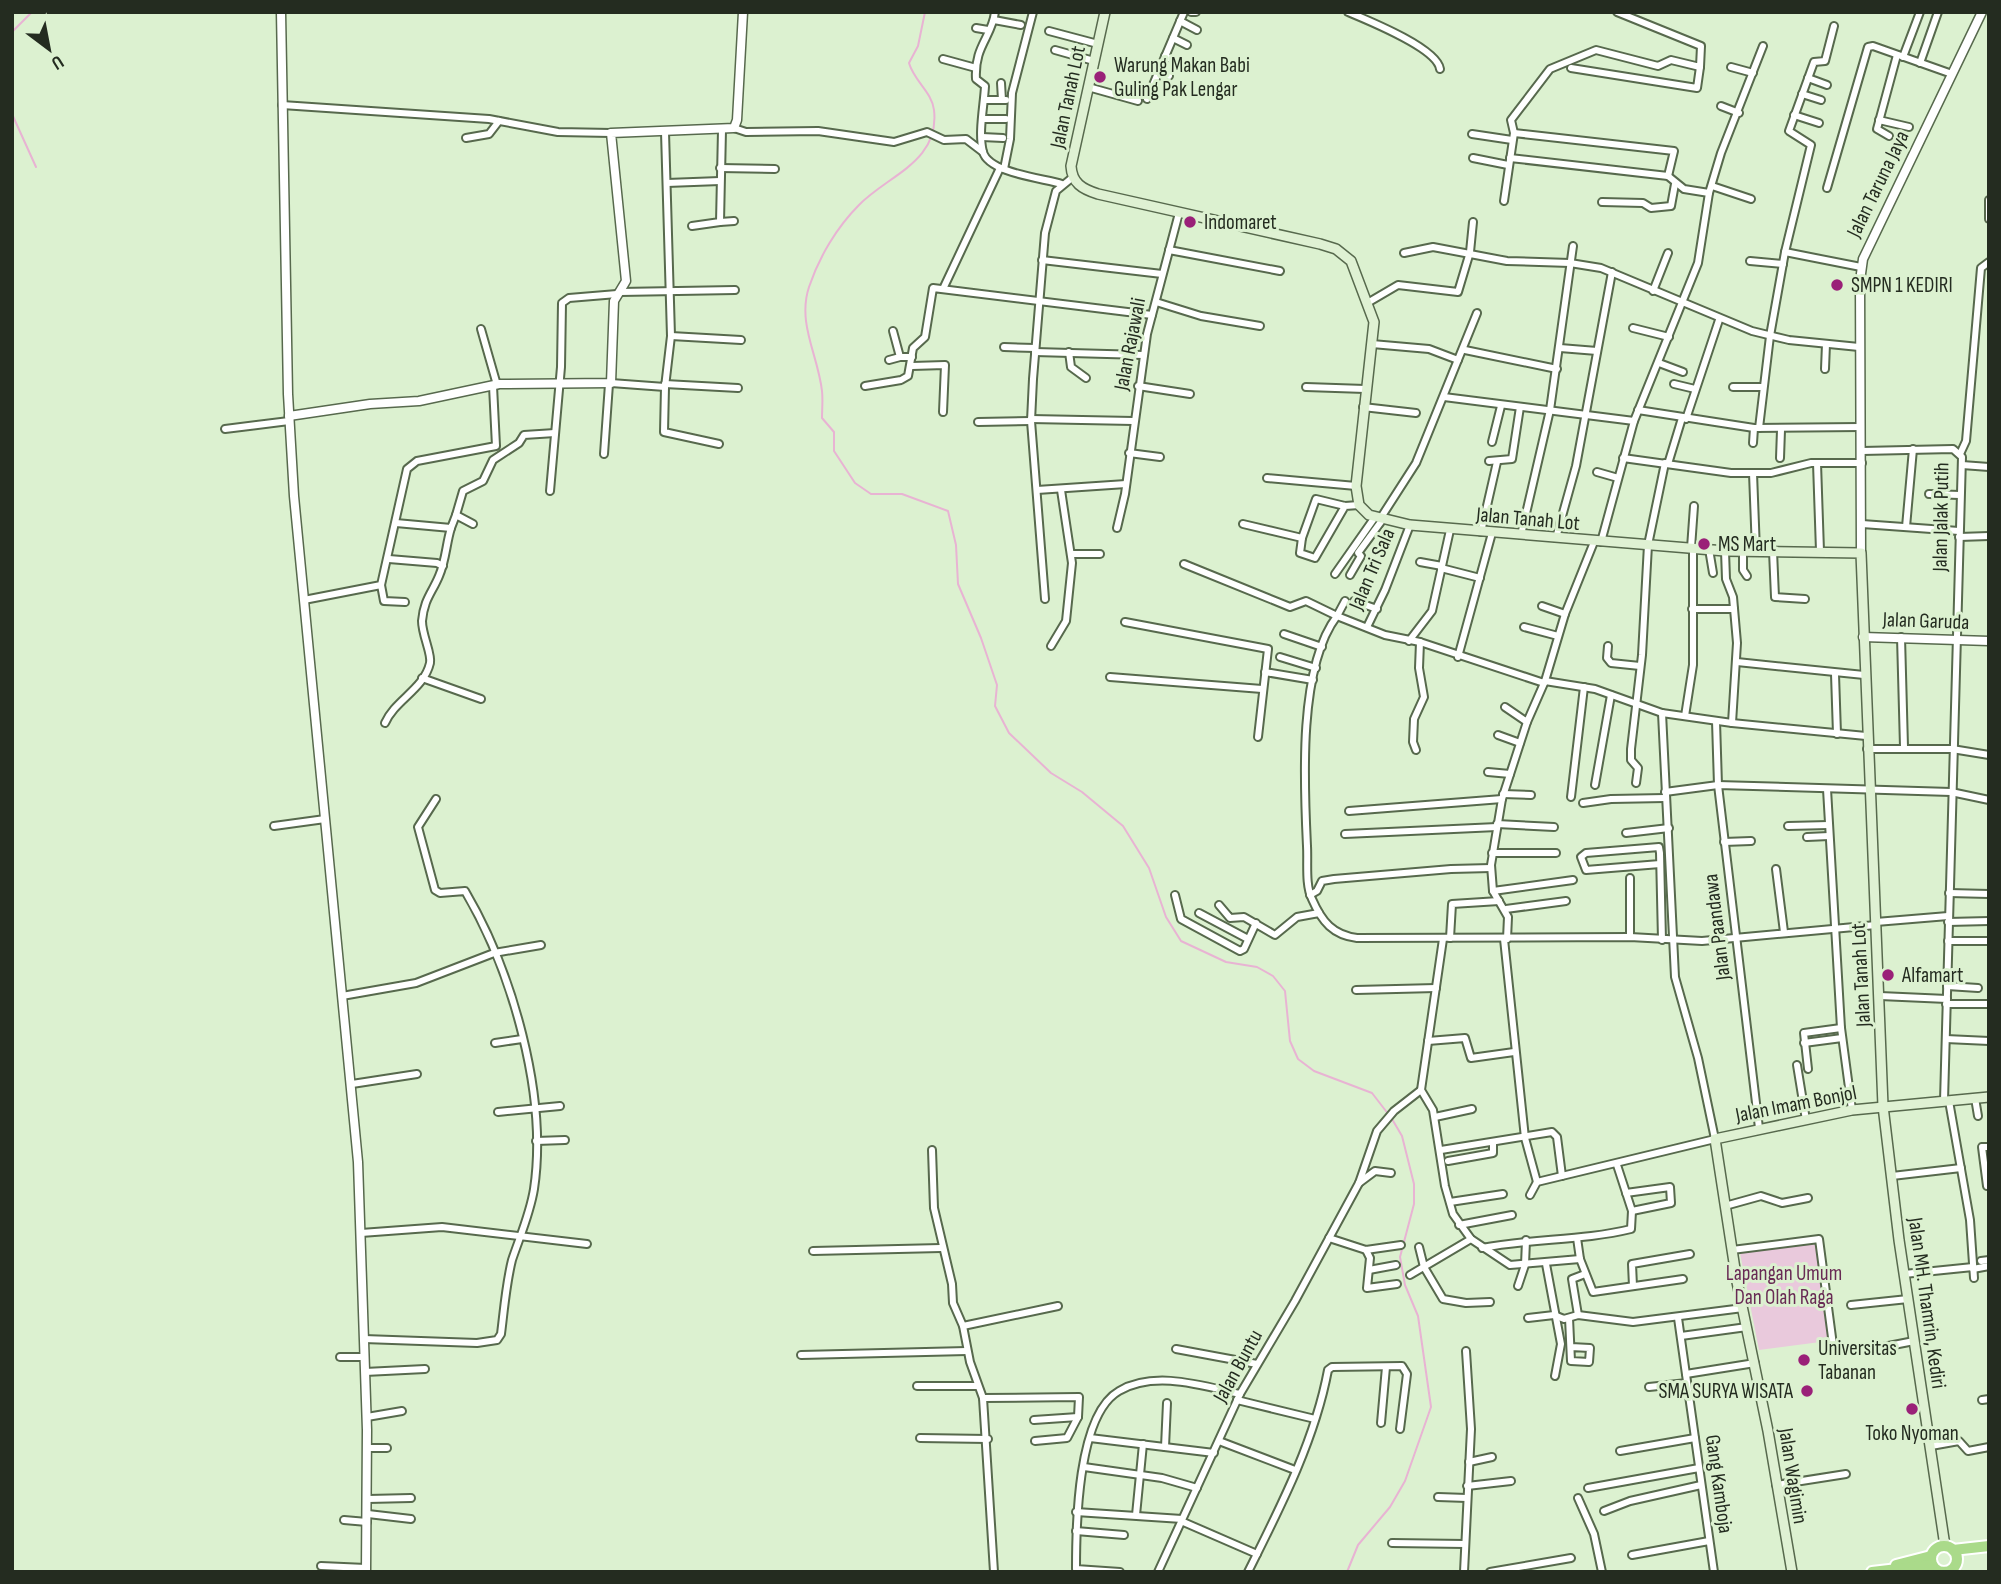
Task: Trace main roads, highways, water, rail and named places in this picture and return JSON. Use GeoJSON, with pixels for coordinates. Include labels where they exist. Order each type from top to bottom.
{"type":"FeatureCollection","features":[{"type":"Feature","properties":{"kind":"highway"},"geometry":{"type":"LineString","coordinates":[[1950,1562],[1989,1546]]}},
{"type":"Feature","properties":{"kind":"highway"},"geometry":{"type":"LineString","coordinates":[[1931,1560],[1936,1548],[1950,1562]]}},
{"type":"Feature","properties":{"kind":"highway"},"geometry":{"type":"LineString","coordinates":[[1875,1571],[1931,1560],[1950,1562],[1989,1552]]}},
{"type":"Feature","properties":{"kind":"main road","name":"Jalan Tanah Lot"},"geometry":{"type":"LineString","coordinates":[[1105,12],[1071,166],[1073,177],[1087,191],[1336,249],[1354,266],[1374,322],[1356,486],[1359,505],[1379,518],[1450,530],[1725,551],[1861,553],[1866,736],[1883,1106]]}},
{"type":"Feature","properties":{"kind":"main road","name":"Jalan Imam Bonjol"},"geometry":{"type":"LineString","coordinates":[[1715,1139],[1852,1110],[1989,1097]]}},
{"type":"Feature","properties":{"kind":"main road","name":"Jalan MH. Thamrin, Kediri"},"geometry":{"type":"LineString","coordinates":[[1883,1106],[1904,1274],[1950,1562]]}},
{"type":"Feature","properties":{"kind":"main road","name":"Jalan Wagimin"},"geometry":{"type":"LineString","coordinates":[[1715,1139],[1732,1250],[1755,1363],[1791,1572]]}},
{"type":"Feature","properties":{"kind":"waterway"},"geometry":{"type":"LineString","coordinates":[[12,32],[32,12]]}},
{"type":"Feature","properties":{"kind":"waterway"},"geometry":{"type":"LineString","coordinates":[[925,12],[918,46],[909,63],[933,104],[934,128],[929,143],[910,166],[871,194],[843,223],[818,265],[806,300],[807,326],[822,391],[822,418],[834,432],[834,451],[855,483],[871,494],[902,494],[948,511],[956,545],[958,584],[997,685],[995,706],[1009,733],[1051,773],[1082,792],[1123,826],[1149,868],[1166,917],[1181,941],[1226,962],[1257,967],[1273,976],[1285,991],[1290,1041],[1298,1059],[1314,1071],[1372,1093],[1389,1115]]}},
{"type":"Feature","properties":{"kind":"waterway"},"geometry":{"type":"LineString","coordinates":[[12,114],[36,167]]}},
{"type":"Feature","properties":{"kind":"waterway"},"geometry":{"type":"LineString","coordinates":[[1347,1572],[1358,1545],[1390,1507],[1405,1481],[1431,1407],[1418,1316],[1405,1285],[1400,1257],[1414,1204],[1414,1184],[1402,1136],[1392,1119]]}},
{"type":"Feature","properties":{"kind":"place","name":"Warung Makan Babi Guling Pak Lengar"},"geometry":{"type":"Point","coordinates":[1100,77]}},
{"type":"Feature","properties":{"kind":"place","name":"Indomaret"},"geometry":{"type":"Point","coordinates":[1190,222]}},
{"type":"Feature","properties":{"kind":"place","name":"SMPN 1 KEDIRI"},"geometry":{"type":"Point","coordinates":[1837,285]}},
{"type":"Feature","properties":{"kind":"place","name":"MS Mart"},"geometry":{"type":"Point","coordinates":[1704,544]}},
{"type":"Feature","properties":{"kind":"place","name":"Alfamart"},"geometry":{"type":"Point","coordinates":[1888,975]}},
{"type":"Feature","properties":{"kind":"place","name":"Universitas Tabanan"},"geometry":{"type":"Point","coordinates":[1804,1360]}},
{"type":"Feature","properties":{"kind":"place","name":"SMA SURYA WISATA"},"geometry":{"type":"Point","coordinates":[1807,1391]}},
{"type":"Feature","properties":{"kind":"place","name":"Toko Nyoman"},"geometry":{"type":"Point","coordinates":[1912,1409]}},
{"type":"Feature","properties":{"kind":"park label","name":"Lapangan Umum Dan Olah Raga"},"geometry":{"type":"Point","coordinates":[1784,1285]}}]}
